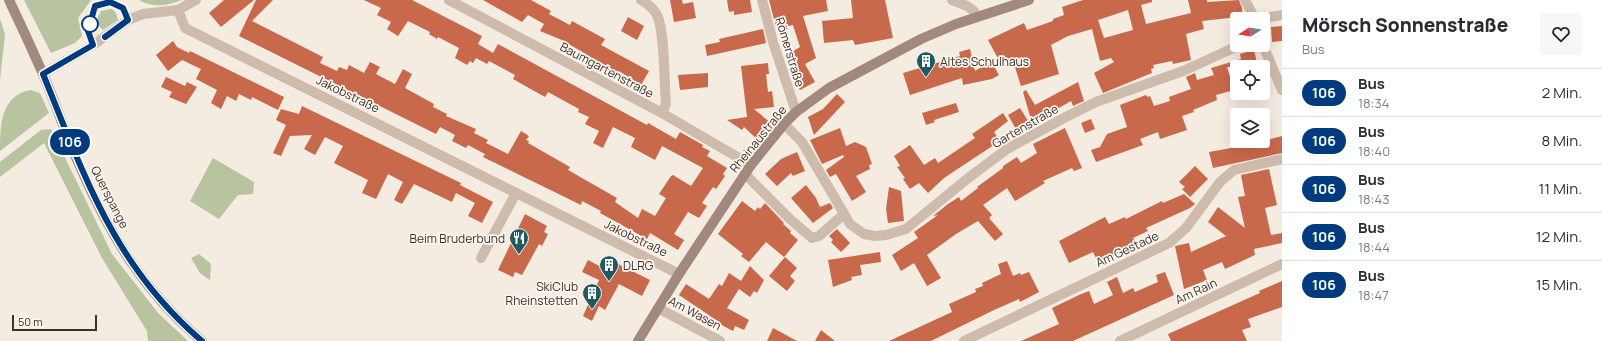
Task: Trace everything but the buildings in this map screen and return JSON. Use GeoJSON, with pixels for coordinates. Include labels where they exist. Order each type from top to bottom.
{"type":"FeatureCollection","features":[{"type":"Feature","properties":{"kind":"street","name":"Querspange"},"geometry":{"type":"LineString","coordinates":[[9,0],[43,74],[78,163],[98,207],[137,273],[163,304],[202,341]]}},
{"type":"Feature","properties":{"kind":"street"},"geometry":{"type":"LineString","coordinates":[[43,74],[93,45],[128,20],[143,14],[178,10],[196,0]]}},
{"type":"Feature","properties":{"kind":"street"},"geometry":{"type":"LineString","coordinates":[[642,0],[649,4],[657,15],[661,28],[666,104],[662,114]]}},
{"type":"Feature","properties":{"kind":"street","name":"Römerstraße"},"geometry":{"type":"LineString","coordinates":[[762,0],[769,29],[796,112]]}},
{"type":"Feature","properties":{"kind":"street"},"geometry":{"type":"LineString","coordinates":[[952,0],[974,10],[976,17]]}},
{"type":"Feature","properties":{"kind":"street","name":"Rheinaustraße"},"geometry":{"type":"LineString","coordinates":[[638,341],[679,274],[751,165],[784,124],[796,112],[829,88],[890,54],[937,31],[1028,0]]}},
{"type":"Feature","properties":{"kind":"street"},"geometry":{"type":"LineString","coordinates":[[1245,0],[1251,12]]}},
{"type":"Feature","properties":{"kind":"street","name":"Baumgartenstraße"},"geometry":{"type":"LineString","coordinates":[[453,1],[662,114],[751,165]]}},
{"type":"Feature","properties":{"kind":"street","name":"Jakobstraße"},"geometry":{"type":"LineString","coordinates":[[178,10],[185,28],[679,274]]}},
{"type":"Feature","properties":{"kind":"street"},"geometry":{"type":"LineString","coordinates":[[1270,17],[1282,15]]}},
{"type":"Feature","properties":{"kind":"street","name":"Gartenstraße"},"geometry":{"type":"LineString","coordinates":[[784,124],[802,142],[844,214],[856,230],[864,234],[875,236],[886,235],[906,229],[967,179],[1007,149],[1064,118],[1096,102],[1182,71],[1230,49]]}},
{"type":"Feature","properties":{"kind":"street"},"geometry":{"type":"LineString","coordinates":[[1266,52],[1282,90]]}},
{"type":"Feature","properties":{"kind":"street","name":"Am Gestade"},"geometry":{"type":"LineString","coordinates":[[964,341],[1169,243],[1186,228],[1220,182],[1234,170],[1282,159]]}},
{"type":"Feature","properties":{"kind":"street"},"geometry":{"type":"LineString","coordinates":[[745,174],[791,220],[812,238],[819,236],[844,214]]}},
{"type":"Feature","properties":{"kind":"street"},"geometry":{"type":"LineString","coordinates":[[481,258],[516,193]]}},
{"type":"Feature","properties":{"kind":"street","name":"Am Rain"},"geometry":{"type":"LineString","coordinates":[[1120,341],[1282,264]]}},
{"type":"Feature","properties":{"kind":"street","name":"Am Wasen"},"geometry":{"type":"LineString","coordinates":[[658,308],[720,341]]}},
{"type":"Feature","properties":{"kind":"green space"},"geometry":{"type":"Polygon","coordinates":[[[24,0],[91,0],[78,18],[82,36],[75,43],[51,53],[24,0]]]}},
{"type":"Feature","properties":{"kind":"green space"},"geometry":{"type":"Polygon","coordinates":[[[139,0],[181,0],[171,4],[155,5],[144,3],[139,0]]]}},
{"type":"Feature","properties":{"kind":"green space"},"geometry":{"type":"Polygon","coordinates":[[[112,9],[116,13],[118,20],[103,30],[98,25],[98,17],[101,11],[112,9]]]}},
{"type":"Feature","properties":{"kind":"green space"},"geometry":{"type":"Polygon","coordinates":[[[0,19],[5,34],[0,80],[0,19]]]}},
{"type":"Feature","properties":{"kind":"green space"},"geometry":{"type":"Polygon","coordinates":[[[31,90],[40,93],[49,113],[0,151],[0,132],[4,113],[8,105],[13,98],[21,93],[31,90]]]}},
{"type":"Feature","properties":{"kind":"green space"},"geometry":{"type":"Polygon","coordinates":[[[51,129],[112,254],[158,313],[188,341],[148,341],[147,331],[102,258],[44,143],[0,177],[0,162],[41,130],[51,129]]]}},
{"type":"Feature","properties":{"kind":"green space"},"geometry":{"type":"Polygon","coordinates":[[[213,158],[254,182],[253,194],[238,195],[219,219],[190,201],[213,158]]]}},
{"type":"Feature","properties":{"kind":"green space"},"geometry":{"type":"Polygon","coordinates":[[[199,254],[211,264],[210,280],[200,273],[191,258],[199,254]]]}},
{"type":"Feature","properties":{"kind":"bus line","name":"106"},"geometry":{"type":"LineString","coordinates":[[105,37],[128,20],[123,8],[110,2],[95,6],[90,19],[88,31],[93,45],[43,74],[78,163],[98,207],[117,240],[137,273],[163,304],[185,327],[202,341]]}},
{"type":"Feature","properties":{"kind":"place","name":"Altes Schulhaus"},"geometry":{"type":"Point","coordinates":[926,78]}},
{"type":"Feature","properties":{"kind":"place","name":"Beim Bruderbund"},"geometry":{"type":"Point","coordinates":[519,255]}},
{"type":"Feature","properties":{"kind":"place","name":"DLRG"},"geometry":{"type":"Point","coordinates":[609,282]}},
{"type":"Feature","properties":{"kind":"place","name":"SkiClub Rheinstetten"},"geometry":{"type":"Point","coordinates":[592,310]}}]}
